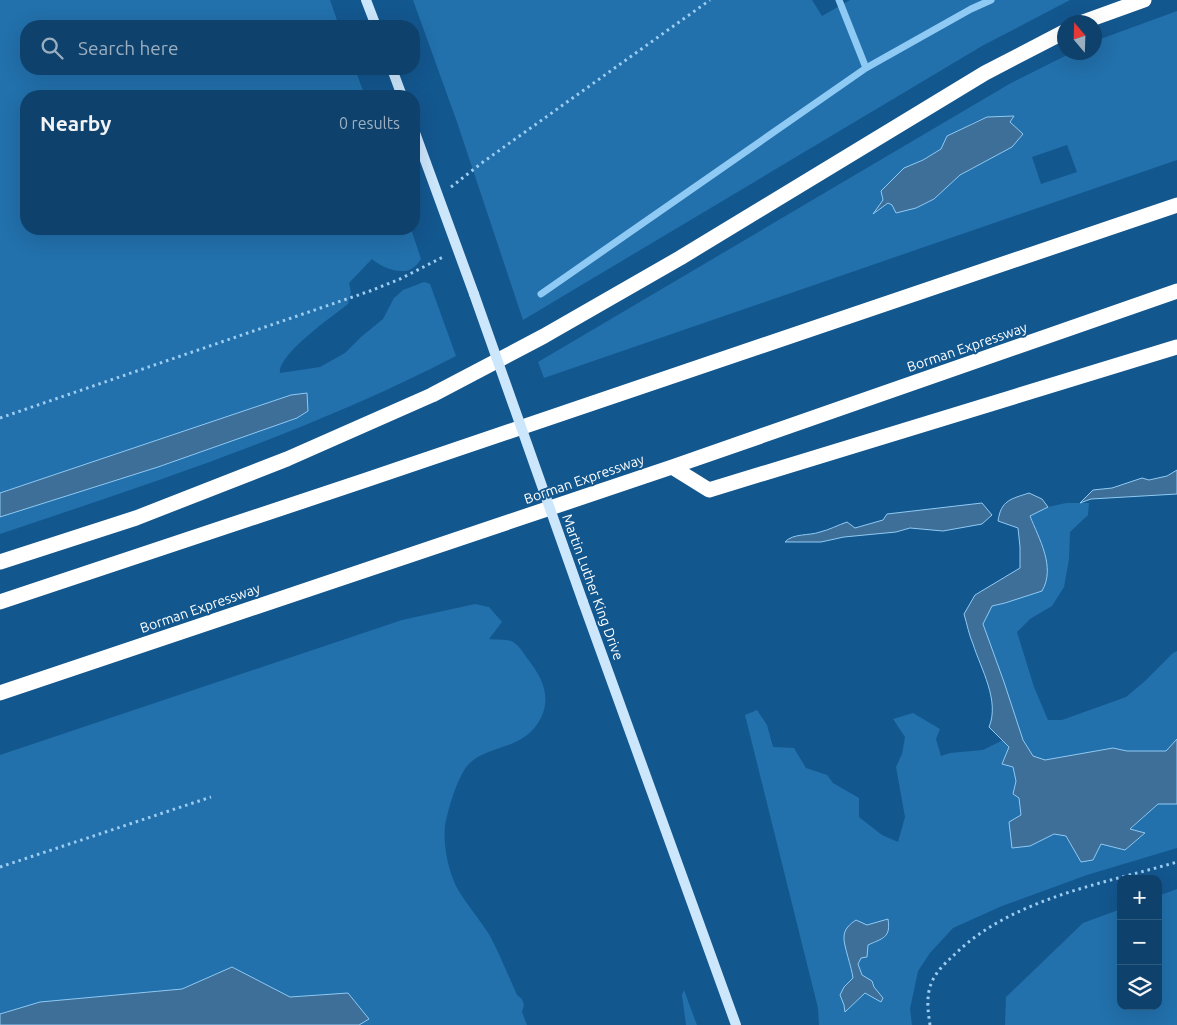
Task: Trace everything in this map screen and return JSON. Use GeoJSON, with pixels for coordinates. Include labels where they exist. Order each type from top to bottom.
{"type":"FeatureCollection","features":[{"type":"Feature","properties":{"kind":"highway"},"geometry":{"type":"LineString","coordinates":[[1102,15],[1144,0]]}},
{"type":"Feature","properties":{"kind":"highway"},"geometry":{"type":"LineString","coordinates":[[0,562],[136,518],[288,460],[432,395],[561,326],[680,258],[985,73],[1057,36]]}},
{"type":"Feature","properties":{"kind":"highway"},"geometry":{"type":"LineString","coordinates":[[0,602],[1177,206]]}},
{"type":"Feature","properties":{"kind":"highway","name":"Borman Expressway"},"geometry":{"type":"LineString","coordinates":[[0,693],[672,467],[1177,291]]}},
{"type":"Feature","properties":{"kind":"highway"},"geometry":{"type":"LineString","coordinates":[[672,467],[708,490],[1177,347]]}},
{"type":"Feature","properties":{"kind":"main road"},"geometry":{"type":"LineString","coordinates":[[366,0],[374,20]]}},
{"type":"Feature","properties":{"kind":"main road"},"geometry":{"type":"LineString","coordinates":[[394,75],[400,90]]}},
{"type":"Feature","properties":{"kind":"main road","name":"Martin Luther King Drive"},"geometry":{"type":"LineString","coordinates":[[420,147],[736,1025]]}},
{"type":"Feature","properties":{"kind":"path"},"geometry":{"type":"LineString","coordinates":[[438,197],[483,162],[710,0]]}},
{"type":"Feature","properties":{"kind":"path"},"geometry":{"type":"LineString","coordinates":[[0,418],[386,285],[458,250]]}},
{"type":"Feature","properties":{"kind":"path"},"geometry":{"type":"LineString","coordinates":[[0,867],[211,796]]}},
{"type":"Feature","properties":{"kind":"path"},"geometry":{"type":"LineString","coordinates":[[930,1025],[927,1005],[931,984],[941,968],[962,946],[985,930],[1009,916],[1044,901],[1177,862]]}},
{"type":"Feature","properties":{"kind":"shaded area"},"geometry":{"type":"Polygon","coordinates":[[[0,0],[330,0],[337,20],[20,20],[20,75],[357,75],[363,90],[20,90],[20,235],[413,235],[421,259],[416,265],[408,270],[397,271],[391,270],[372,259],[349,283],[351,292],[348,304],[297,346],[282,365],[280,373],[320,367],[345,353],[383,319],[394,298],[403,290],[424,282],[430,284],[456,356],[401,383],[289,432],[174,475],[0,534],[0,517],[158,467],[297,418],[291,395],[0,493],[0,0]]]}},
{"type":"Feature","properties":{"kind":"shaded area"},"geometry":{"type":"Polygon","coordinates":[[[413,0],[812,0],[822,16],[850,0],[1070,0],[982,46],[523,320],[457,122],[413,0]]]}},
{"type":"Feature","properties":{"kind":"shaded area"},"geometry":{"type":"Polygon","coordinates":[[[1177,11],[1177,160],[544,378],[538,362],[1011,83],[1057,60],[1102,60],[1102,38],[1177,11]],[[987,117],[972,123],[941,149],[923,160],[904,168],[881,191],[883,200],[875,213],[888,203],[892,205],[934,199],[960,175],[1012,147],[1017,130],[1010,122],[987,117]],[[1067,145],[1032,157],[1041,184],[1077,172],[1067,145]]]}},
{"type":"Feature","properties":{"kind":"shaded area"},"geometry":{"type":"Polygon","coordinates":[[[1014,116],[1010,122],[1023,134],[1012,147],[960,175],[934,199],[916,208],[896,213],[892,205],[888,203],[873,214],[883,200],[881,191],[904,168],[923,160],[941,149],[947,136],[987,117],[1014,116]]]}},
{"type":"Feature","properties":{"kind":"shaded area"},"geometry":{"type":"Polygon","coordinates":[[[307,393],[308,411],[297,418],[158,467],[0,517],[0,493],[291,395],[307,393]]]}},
{"type":"Feature","properties":{"kind":"shaded area"},"geometry":{"type":"Polygon","coordinates":[[[1177,470],[1177,494],[1091,499],[1080,503],[1093,490],[1112,488],[1142,478],[1149,480],[1167,476],[1177,470]]]}},
{"type":"Feature","properties":{"kind":"shaded area"},"geometry":{"type":"Polygon","coordinates":[[[1029,493],[1042,499],[1048,507],[1030,516],[1045,553],[1047,563],[1046,582],[1042,591],[992,606],[983,624],[1023,740],[1033,756],[1045,760],[1113,748],[1127,751],[1166,751],[1177,739],[1177,804],[1158,804],[1130,829],[1145,833],[1125,850],[1101,844],[1093,860],[1081,862],[1066,836],[1054,834],[1030,846],[1012,848],[1009,822],[1021,815],[1019,798],[1013,794],[1016,781],[1013,767],[1002,764],[1009,747],[989,727],[992,717],[991,696],[964,614],[975,595],[1020,568],[1018,528],[998,521],[1004,504],[1029,493]]]}},
{"type":"Feature","properties":{"kind":"shaded area"},"geometry":{"type":"Polygon","coordinates":[[[982,503],[992,515],[982,524],[943,531],[910,528],[896,532],[844,537],[821,542],[785,542],[792,537],[816,533],[847,522],[855,528],[883,520],[887,514],[982,503]]]}},
{"type":"Feature","properties":{"kind":"shaded area"},"geometry":{"type":"Polygon","coordinates":[[[1066,503],[1089,503],[1088,515],[1070,532],[1069,559],[1064,587],[1052,606],[1030,619],[1017,632],[1034,687],[1048,720],[1062,720],[1126,697],[1177,651],[1177,739],[1166,751],[1127,751],[1113,748],[1045,760],[1033,756],[1023,740],[983,624],[992,606],[1005,603],[1046,556],[1030,515],[1048,507],[1066,503]]]}},
{"type":"Feature","properties":{"kind":"shaded area"},"geometry":{"type":"Polygon","coordinates":[[[475,604],[489,607],[502,622],[489,639],[514,642],[538,673],[544,689],[545,706],[538,723],[522,739],[483,754],[467,766],[456,786],[448,811],[445,826],[445,849],[448,865],[456,886],[490,936],[517,995],[522,999],[524,1005],[522,1012],[527,1025],[359,1025],[369,1019],[348,993],[290,997],[232,967],[182,989],[40,1002],[0,1014],[0,755],[402,620],[475,604]]]}},
{"type":"Feature","properties":{"kind":"shaded area"},"geometry":{"type":"Polygon","coordinates":[[[757,710],[767,725],[773,747],[794,748],[806,768],[827,775],[833,783],[859,798],[859,817],[882,835],[898,842],[905,817],[896,767],[902,754],[905,737],[893,719],[913,713],[940,729],[936,739],[941,756],[950,753],[983,750],[1003,740],[1009,747],[1016,781],[1013,794],[1019,798],[1021,815],[1030,846],[1054,834],[1066,836],[1081,862],[1101,844],[1125,850],[1145,834],[1130,830],[1158,804],[1177,804],[1177,848],[1087,875],[1002,906],[953,928],[930,953],[918,971],[910,1009],[912,1025],[819,1025],[818,1008],[745,715],[757,710]]]}},
{"type":"Feature","properties":{"kind":"shaded area"},"geometry":{"type":"Polygon","coordinates":[[[1177,889],[1177,1025],[1005,1025],[1006,997],[1083,923],[1117,910],[1117,1010],[1162,1010],[1162,895],[1177,889]]]}},
{"type":"Feature","properties":{"kind":"shaded area"},"geometry":{"type":"Polygon","coordinates":[[[888,919],[887,934],[882,939],[868,945],[867,957],[861,958],[858,964],[862,975],[872,981],[874,987],[883,998],[881,1002],[865,993],[845,1012],[840,995],[844,987],[853,978],[845,945],[846,929],[856,920],[867,925],[888,919]]]}},
{"type":"Feature","properties":{"kind":"shaded area"},"geometry":{"type":"Polygon","coordinates":[[[232,967],[290,997],[348,993],[369,1019],[359,1025],[0,1025],[0,1014],[40,1002],[182,989],[232,967]]]}},
{"type":"Feature","properties":{"kind":"shaded area"},"geometry":{"type":"Polygon","coordinates":[[[684,990],[697,1025],[686,1025],[682,995],[684,990]]]}},
{"type":"Feature","properties":{"kind":"waterway"},"geometry":{"type":"LineString","coordinates":[[839,0],[866,68]]}},
{"type":"Feature","properties":{"kind":"waterway"},"geometry":{"type":"LineString","coordinates":[[541,294],[866,68],[971,9],[991,0]]}}]}
